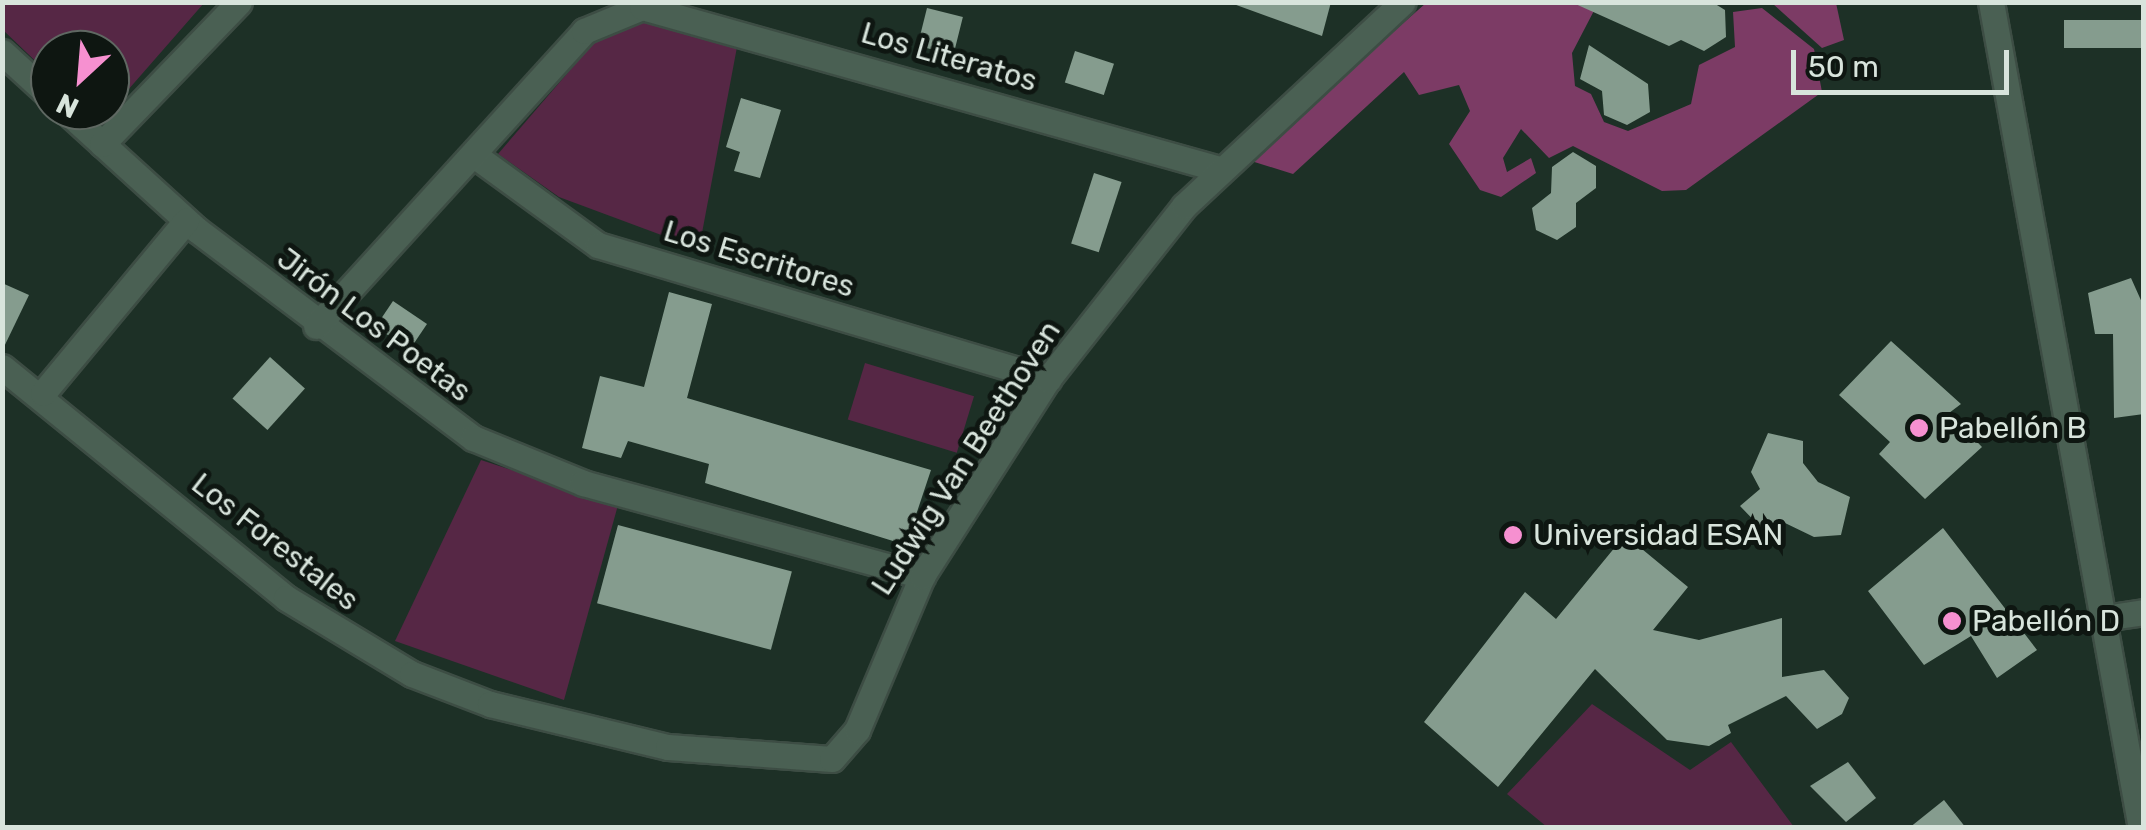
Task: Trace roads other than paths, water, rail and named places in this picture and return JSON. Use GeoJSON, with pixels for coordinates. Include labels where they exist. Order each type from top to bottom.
{"type":"FeatureCollection","features":[{"type":"Feature","properties":{"kind":"street"},"geometry":{"type":"LineString","coordinates":[[102,144],[239,2]]}},
{"type":"Feature","properties":{"kind":"street","name":"Ludwig Van Beethoven"},"geometry":{"type":"LineString","coordinates":[[832,760],[857,730],[922,576],[1048,379],[1219,169],[1403,2]]}},
{"type":"Feature","properties":{"kind":"street"},"geometry":{"type":"LineString","coordinates":[[1991,2],[2141,828]]}},
{"type":"Feature","properties":{"kind":"street","name":"Los Literatos"},"geometry":{"type":"LineString","coordinates":[[316,326],[584,31],[642,7],[1219,169]]}},
{"type":"Feature","properties":{"kind":"street"},"geometry":{"type":"LineString","coordinates":[[2,52],[30,78]]}},
{"type":"Feature","properties":{"kind":"street","name":"Jirón Los Poetas"},"geometry":{"type":"LineString","coordinates":[[87,130],[186,221],[421,406],[528,465],[922,576]]}},
{"type":"Feature","properties":{"kind":"street","name":"Los Escritores"},"geometry":{"type":"LineString","coordinates":[[474,154],[598,245],[1048,379]]}},
{"type":"Feature","properties":{"kind":"street"},"geometry":{"type":"LineString","coordinates":[[43,393],[186,221]]}},
{"type":"Feature","properties":{"kind":"street","name":"Los Forestales"},"geometry":{"type":"LineString","coordinates":[[2,367],[43,393],[286,598],[412,674],[490,704],[668,748],[832,760]]}},
{"type":"Feature","properties":{"kind":"street"},"geometry":{"type":"LineString","coordinates":[[2104,618],[2144,612]]}},
{"type":"Feature","properties":{"kind":"place","name":"Pabellón B"},"geometry":{"type":"Point","coordinates":[1919,428]}},
{"type":"Feature","properties":{"kind":"place","name":"Universidad ESAN"},"geometry":{"type":"Point","coordinates":[1513,535]}},
{"type":"Feature","properties":{"kind":"place","name":"Pabellón D"},"geometry":{"type":"Point","coordinates":[1952,621]}}]}
